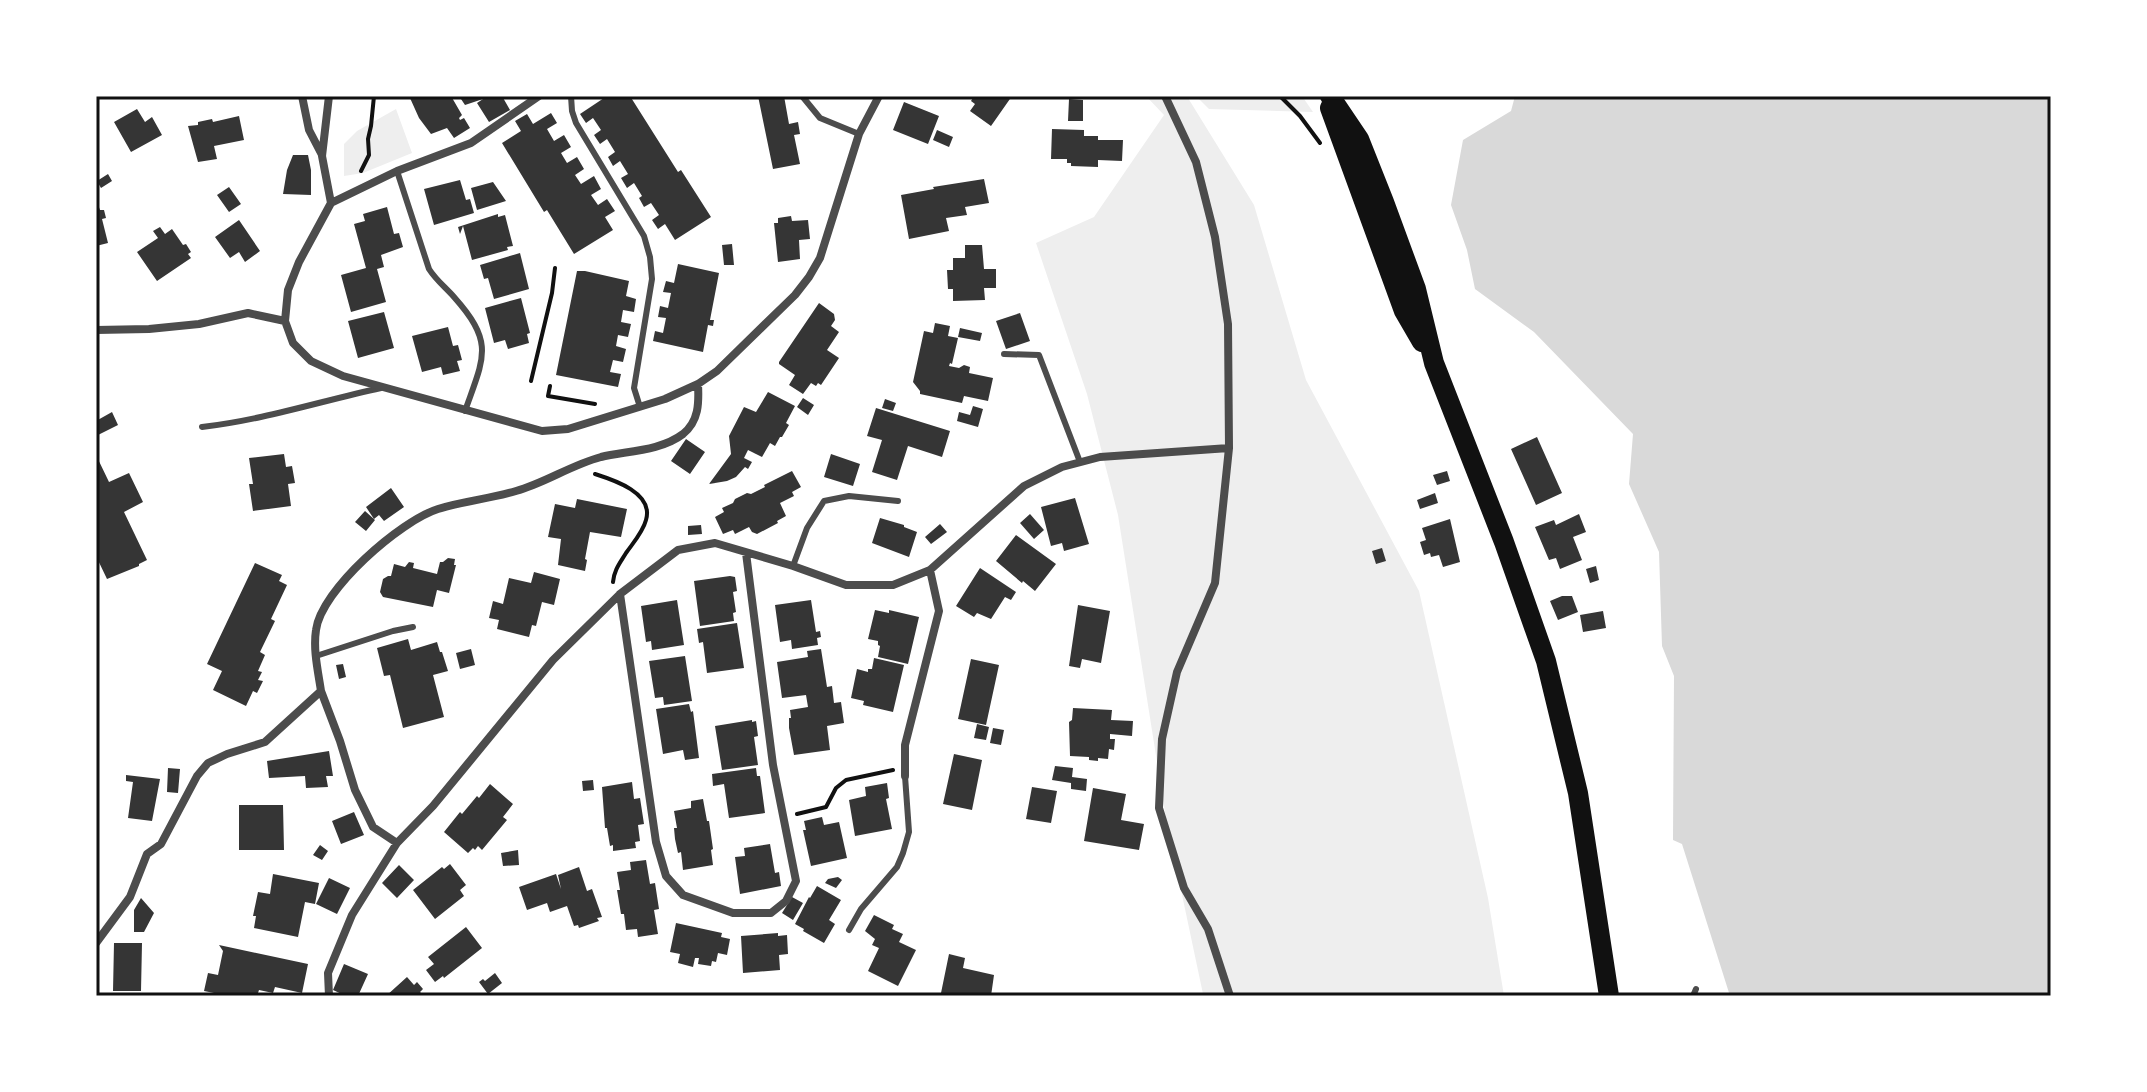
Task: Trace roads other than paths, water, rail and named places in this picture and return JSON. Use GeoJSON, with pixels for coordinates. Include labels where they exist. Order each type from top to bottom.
{"type":"FeatureCollection","features":[{"type":"Feature","properties":{"kind":"main road"},"geometry":{"type":"LineString","coordinates":[[1328,96],[1404,311],[1434,363],[1504,542],[1546,661],[1578,793],[1609,996]]}},
{"type":"Feature","properties":{"kind":"street"},"geometry":{"type":"LineString","coordinates":[[302,96],[309,130],[322,156],[331,203]]}},
{"type":"Feature","properties":{"kind":"street"},"geometry":{"type":"LineString","coordinates":[[322,156],[329,96]]}},
{"type":"Feature","properties":{"kind":"street"},"geometry":{"type":"LineString","coordinates":[[539,96],[471,143],[397,171],[331,203],[299,262],[288,290],[285,321],[293,343],[311,361],[343,376],[381,388],[542,431],[568,429],[665,399],[698,384],[736,353],[809,277],[827,239],[859,134],[879,96]]}},
{"type":"Feature","properties":{"kind":"street"},"geometry":{"type":"LineString","coordinates":[[1165,96],[1196,162],[1215,237],[1228,324],[1229,448],[1215,583],[1177,672],[1162,739],[1159,808],[1184,888],[1208,929],[1230,996]]}},
{"type":"Feature","properties":{"kind":"street"},"geometry":{"type":"LineString","coordinates":[[96,330],[199,324],[248,313],[285,321]]}},
{"type":"Feature","properties":{"kind":"street"},"geometry":{"type":"LineString","coordinates":[[397,843],[373,827],[355,790],[321,691],[316,628],[322,612],[342,583],[380,544],[416,518],[438,509],[518,491],[597,458],[662,444],[683,434],[699,408],[698,384]]}},
{"type":"Feature","properties":{"kind":"street"},"geometry":{"type":"LineString","coordinates":[[329,996],[328,973],[352,915],[397,843],[433,806],[553,660],[620,594],[678,550],[715,543],[846,585],[893,585],[930,570],[1024,486],[1062,467],[1100,457],[1229,448]]}},
{"type":"Feature","properties":{"kind":"street"},"geometry":{"type":"LineString","coordinates":[[620,594],[656,842],[666,876],[683,895],[733,913],[771,913],[786,901],[796,881],[773,765],[746,553]]}},
{"type":"Feature","properties":{"kind":"street"},"geometry":{"type":"LineString","coordinates":[[905,772],[905,745],[939,611],[930,570]]}},
{"type":"Feature","properties":{"kind":"street"},"geometry":{"type":"LineString","coordinates":[[96,943],[130,897],[147,854],[161,844],[197,776],[208,763],[265,742],[321,691]]}},
{"type":"Feature","properties":{"kind":"lane"},"geometry":{"type":"LineString","coordinates":[[571,96],[576,123],[617,187],[644,236],[650,257],[652,279],[634,388],[640,407]]}},
{"type":"Feature","properties":{"kind":"lane"},"geometry":{"type":"LineString","coordinates":[[802,96],[820,118],[859,134]]}},
{"type":"Feature","properties":{"kind":"lane"},"geometry":{"type":"LineString","coordinates":[[397,171],[429,269],[472,319],[481,336],[484,352],[465,411]]}},
{"type":"Feature","properties":{"kind":"lane"},"geometry":{"type":"LineString","coordinates":[[1004,354],[1039,355],[1080,462]]}},
{"type":"Feature","properties":{"kind":"lane"},"geometry":{"type":"LineString","coordinates":[[202,427],[256,418],[381,388]]}},
{"type":"Feature","properties":{"kind":"lane"},"geometry":{"type":"LineString","coordinates":[[793,566],[807,528],[824,501],[849,496],[898,501]]}},
{"type":"Feature","properties":{"kind":"lane"},"geometry":{"type":"LineString","coordinates":[[316,656],[413,627]]}},
{"type":"Feature","properties":{"kind":"lane"},"geometry":{"type":"LineString","coordinates":[[849,930],[861,909],[897,867],[903,853],[909,832],[905,772]]}}]}
